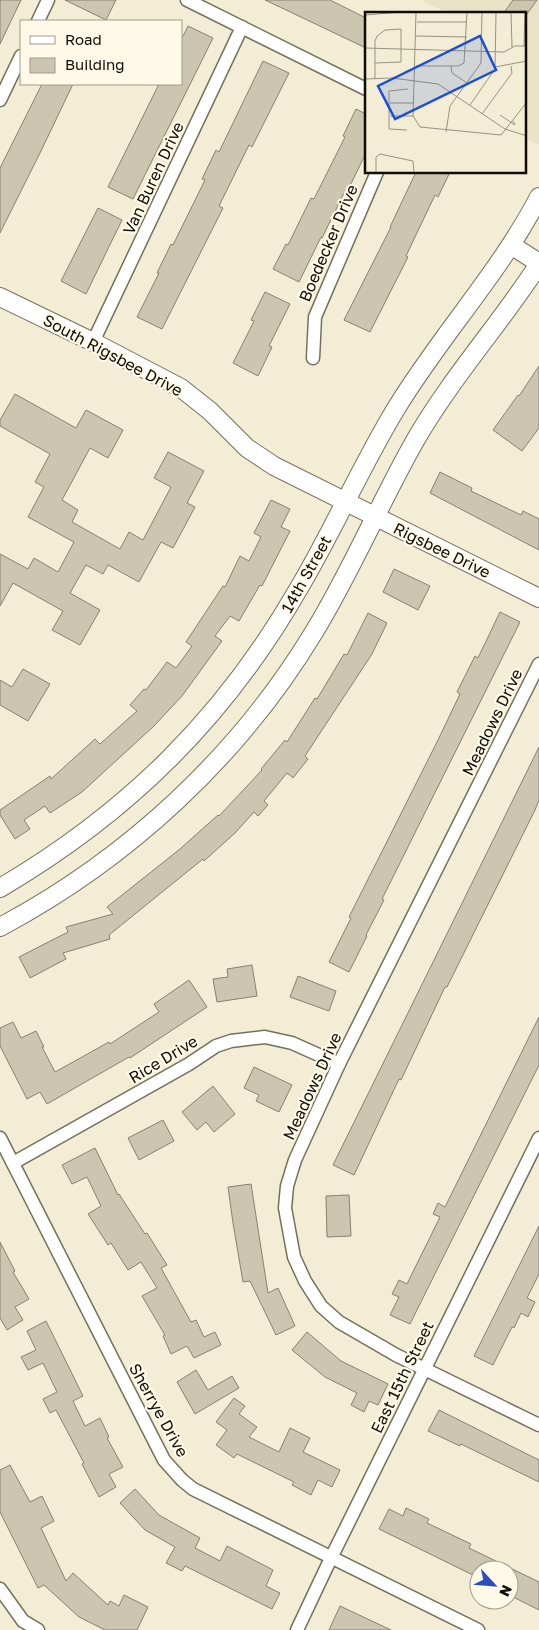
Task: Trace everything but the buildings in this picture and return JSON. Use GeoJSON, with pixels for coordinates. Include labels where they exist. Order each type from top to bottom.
{"type":"FeatureCollection","features":[{"type":"Feature","properties":{"kind":"main road","name":"14th Street"},"geometry":{"type":"LineString","coordinates":[[0,888],[67,844],[123,802],[167,762],[208,719],[245,673],[304,579],[378,440],[412,383],[511,245],[539,197]]}},
{"type":"Feature","properties":{"kind":"main road"},"geometry":{"type":"LineString","coordinates":[[0,927],[63,890],[116,852],[174,803],[232,744],[267,701],[300,655],[328,607],[406,457],[442,398],[513,303],[539,264],[511,245]]}},
{"type":"Feature","properties":{"kind":"main road","name":"South Rigsbee Drive"},"geometry":{"type":"LineString","coordinates":[[0,297],[93,342],[181,388],[210,411],[247,448],[260,457],[345,502]]}},
{"type":"Feature","properties":{"kind":"main road","name":"Rigsbee Drive"},"geometry":{"type":"LineString","coordinates":[[345,502],[539,598]]}},
{"type":"Feature","properties":{"kind":"street"},"geometry":{"type":"LineString","coordinates":[[38,20],[48,0]]}},
{"type":"Feature","properties":{"kind":"street"},"geometry":{"type":"LineString","coordinates":[[187,0],[365,88]]}},
{"type":"Feature","properties":{"kind":"street","name":"Van Buren Drive"},"geometry":{"type":"LineString","coordinates":[[93,342],[242,27]]}},
{"type":"Feature","properties":{"kind":"street"},"geometry":{"type":"LineString","coordinates":[[0,100],[20,58]]}},
{"type":"Feature","properties":{"kind":"street","name":"Boedecker Drive"},"geometry":{"type":"LineString","coordinates":[[314,358],[315,317],[375,174]]}},
{"type":"Feature","properties":{"kind":"street","name":"Meadows Drive"},"geometry":{"type":"LineString","coordinates":[[539,664],[340,1064],[295,1160],[287,1186],[285,1208],[294,1257],[305,1281],[321,1306],[338,1322],[396,1355],[539,1425]]}},
{"type":"Feature","properties":{"kind":"street","name":"Rice Drive"},"geometry":{"type":"LineString","coordinates":[[13,1163],[190,1064],[216,1046],[231,1041],[265,1037],[292,1043],[340,1064]]}},
{"type":"Feature","properties":{"kind":"street","name":"Sherrye Drive"},"geometry":{"type":"LineString","coordinates":[[0,1138],[164,1460],[182,1480],[193,1489],[478,1630]]}},
{"type":"Feature","properties":{"kind":"street","name":"East 15th Street"},"geometry":{"type":"LineString","coordinates":[[297,1630],[330,1558],[539,1138]]}},
{"type":"Feature","properties":{"kind":"street"},"geometry":{"type":"LineString","coordinates":[[0,1589],[23,1621],[38,1630]]}},
{"type":"Feature","properties":{"kind":"shaded area"},"geometry":{"type":"Polygon","coordinates":[[[421,0],[539,0],[539,145],[526,138],[526,12],[445,12],[421,0]]]}}]}
